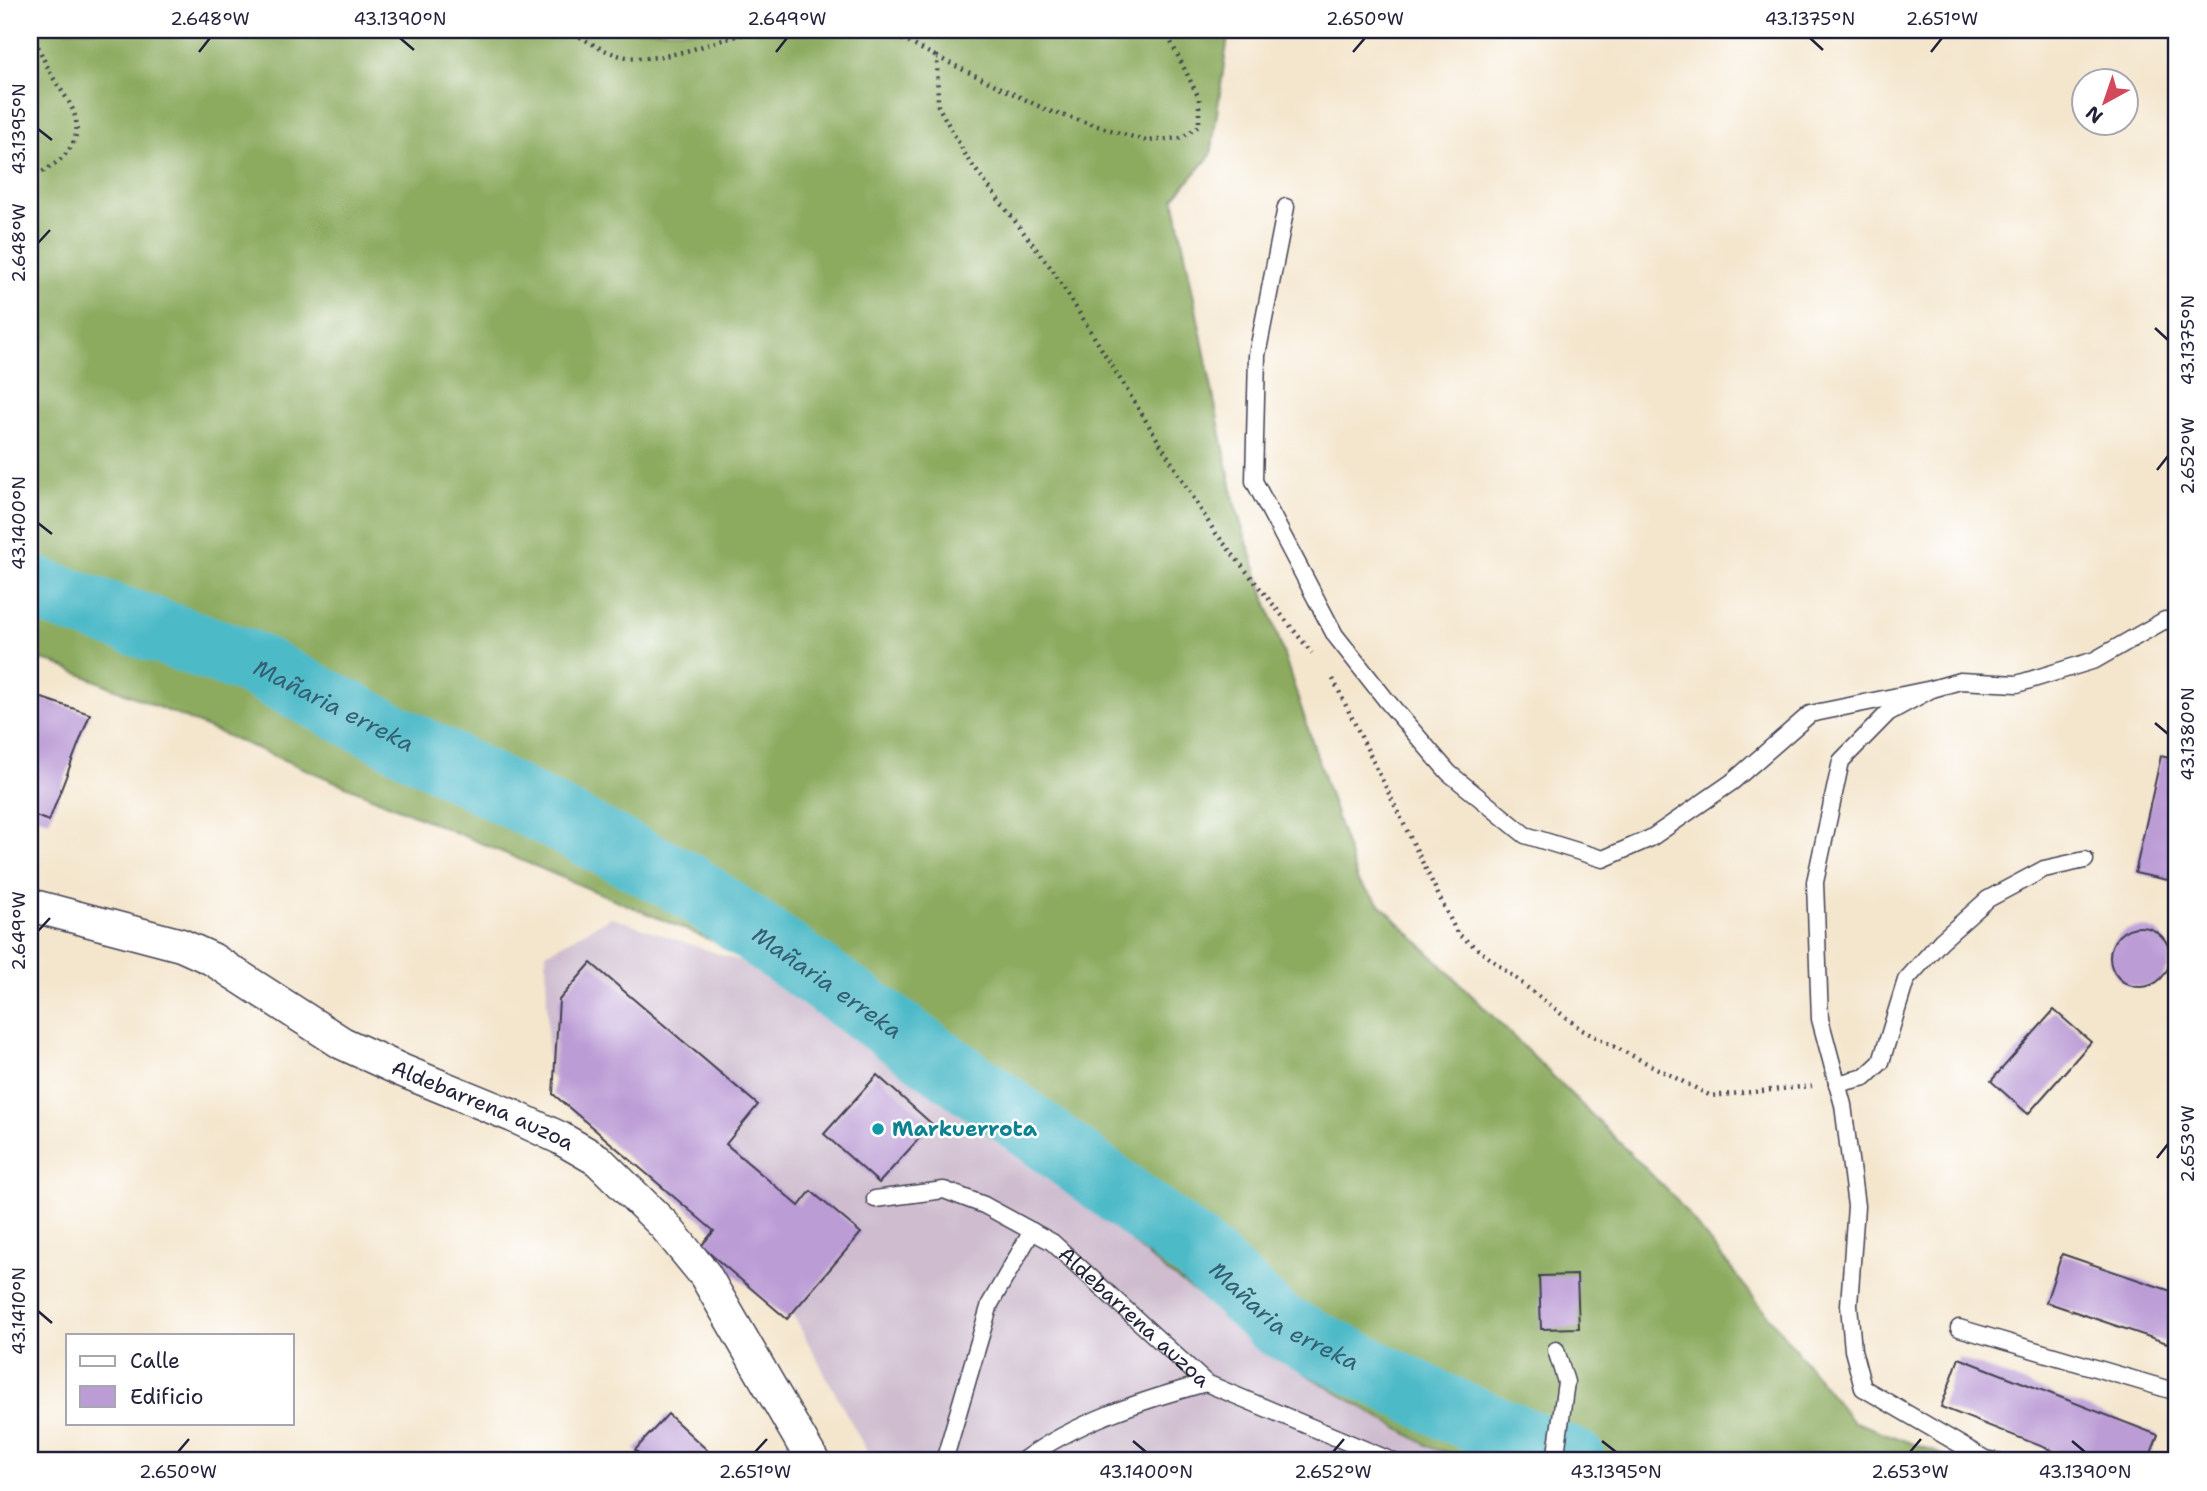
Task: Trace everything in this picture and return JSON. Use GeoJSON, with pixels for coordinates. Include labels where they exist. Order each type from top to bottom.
{"type":"FeatureCollection","features":[{"type":"Feature","properties":{"kind":"street","name":"Aldebarrena auzoa"},"geometry":{"type":"LineString","coordinates":[[30,905],[181,945],[212,959],[342,1043],[513,1116],[598,1160],[664,1225],[705,1275],[813,1461]]}},
{"type":"Feature","properties":{"kind":"lane"},"geometry":{"type":"LineString","coordinates":[[1286,207],[1257,355],[1254,481],[1335,635],[1449,773],[1525,835],[1603,859],[1651,838],[1732,782],[1810,715],[1960,681],[2017,684],[2095,660],[2165,620],[2177,624]]}},
{"type":"Feature","properties":{"kind":"lane"},"geometry":{"type":"LineString","coordinates":[[1932,688],[1888,713],[1841,761],[1815,882],[1820,1019],[1843,1105],[1856,1206],[1849,1306],[1853,1350],[1863,1388],[1985,1458],[1996,1461]]}},
{"type":"Feature","properties":{"kind":"lane"},"geometry":{"type":"LineString","coordinates":[[1838,1084],[1865,1077],[1881,1062],[1906,980],[1941,942],[1988,899],[2044,869],[2085,860]]}},
{"type":"Feature","properties":{"kind":"lane","name":"Aldebarrena auzoa"},"geometry":{"type":"LineString","coordinates":[[875,1199],[944,1190],[984,1205],[1052,1242],[1206,1383],[1392,1461]]}},
{"type":"Feature","properties":{"kind":"lane"},"geometry":{"type":"LineString","coordinates":[[944,1461],[990,1304],[1032,1231]]}},
{"type":"Feature","properties":{"kind":"lane"},"geometry":{"type":"LineString","coordinates":[[1959,1328],[2177,1392]]}},
{"type":"Feature","properties":{"kind":"lane"},"geometry":{"type":"LineString","coordinates":[[1555,1461],[1566,1382],[1556,1350]]}},
{"type":"Feature","properties":{"kind":"lane"},"geometry":{"type":"LineString","coordinates":[[1021,1461],[1099,1418],[1154,1396],[1206,1383]]}},
{"type":"Feature","properties":{"kind":"path"},"geometry":{"type":"LineString","coordinates":[[30,178],[45,172],[60,160],[73,145],[78,127],[72,108],[49,71],[31,30]]}},
{"type":"Feature","properties":{"kind":"path"},"geometry":{"type":"LineString","coordinates":[[568,30],[602,49],[625,57],[690,51],[735,36],[771,30]]}},
{"type":"Feature","properties":{"kind":"path"},"geometry":{"type":"LineString","coordinates":[[799,30],[898,37],[937,57]]}},
{"type":"Feature","properties":{"kind":"shaded area"},"geometry":{"type":"Polygon","coordinates":[[[611,917],[850,999],[1166,1271],[1307,1375],[1432,1448],[1479,1461],[872,1461],[756,1246],[548,1074],[546,953],[611,917]]]}},
{"type":"Feature","properties":{"kind":"green space"},"geometry":{"type":"Polygon","coordinates":[[[30,30],[1229,30],[1211,155],[1174,198],[1235,505],[1358,882],[1674,1197],[1852,1421],[1959,1461],[1479,1461],[1432,1448],[1307,1375],[1166,1271],[850,999],[54,663],[30,658],[30,30]]]}},
{"type":"Feature","properties":{"kind":"building"},"geometry":{"type":"Polygon","coordinates":[[[30,694],[90,714],[49,821],[30,814],[30,694]]]}},
{"type":"Feature","properties":{"kind":"building"},"geometry":{"type":"Polygon","coordinates":[[[2161,756],[2177,760],[2177,882],[2135,873],[2161,756]]]}},
{"type":"Feature","properties":{"kind":"building"},"geometry":{"type":"Polygon","coordinates":[[[2134,927],[2146,927],[2165,940],[2170,957],[2168,969],[2157,982],[2146,987],[2134,987],[2115,974],[2110,963],[2110,951],[2123,932],[2134,927]]]}},
{"type":"Feature","properties":{"kind":"building"},"geometry":{"type":"Polygon","coordinates":[[[591,963],[758,1105],[726,1144],[799,1206],[811,1191],[861,1233],[787,1319],[701,1246],[714,1231],[553,1094],[559,1000],[591,963]]]}},
{"type":"Feature","properties":{"kind":"building"},"geometry":{"type":"Polygon","coordinates":[[[2054,1010],[2091,1042],[2028,1114],[1991,1081],[2054,1010]]]}},
{"type":"Feature","properties":{"kind":"building","name":"Markuerrota"},"geometry":{"type":"Polygon","coordinates":[[[877,1075],[932,1124],[879,1183],[824,1134],[877,1075]]]}},
{"type":"Feature","properties":{"kind":"building"},"geometry":{"type":"Polygon","coordinates":[[[2062,1254],[2177,1293],[2177,1316],[2167,1343],[2046,1302],[2062,1254]]]}},
{"type":"Feature","properties":{"kind":"building"},"geometry":{"type":"Polygon","coordinates":[[[1577,1275],[1579,1328],[1541,1329],[1539,1276],[1577,1275]]]}},
{"type":"Feature","properties":{"kind":"building"},"geometry":{"type":"Polygon","coordinates":[[[1959,1358],[2158,1435],[2148,1461],[2079,1461],[1941,1407],[1959,1358]]]}},
{"type":"Feature","properties":{"kind":"building"},"geometry":{"type":"Polygon","coordinates":[[[668,1414],[707,1450],[696,1461],[647,1461],[635,1450],[668,1414]]]}},
{"type":"Feature","properties":{"kind":"waterway","name":"Mañaria erreka"},"geometry":{"type":"LineString","coordinates":[[30,587],[248,662],[688,885],[999,1103],[1196,1250],[1276,1324],[1454,1411],[1574,1461]]}},
{"type":"Feature","properties":{"kind":"place","name":"Markuerrota"},"geometry":{"type":"Point","coordinates":[878,1129]}}]}
